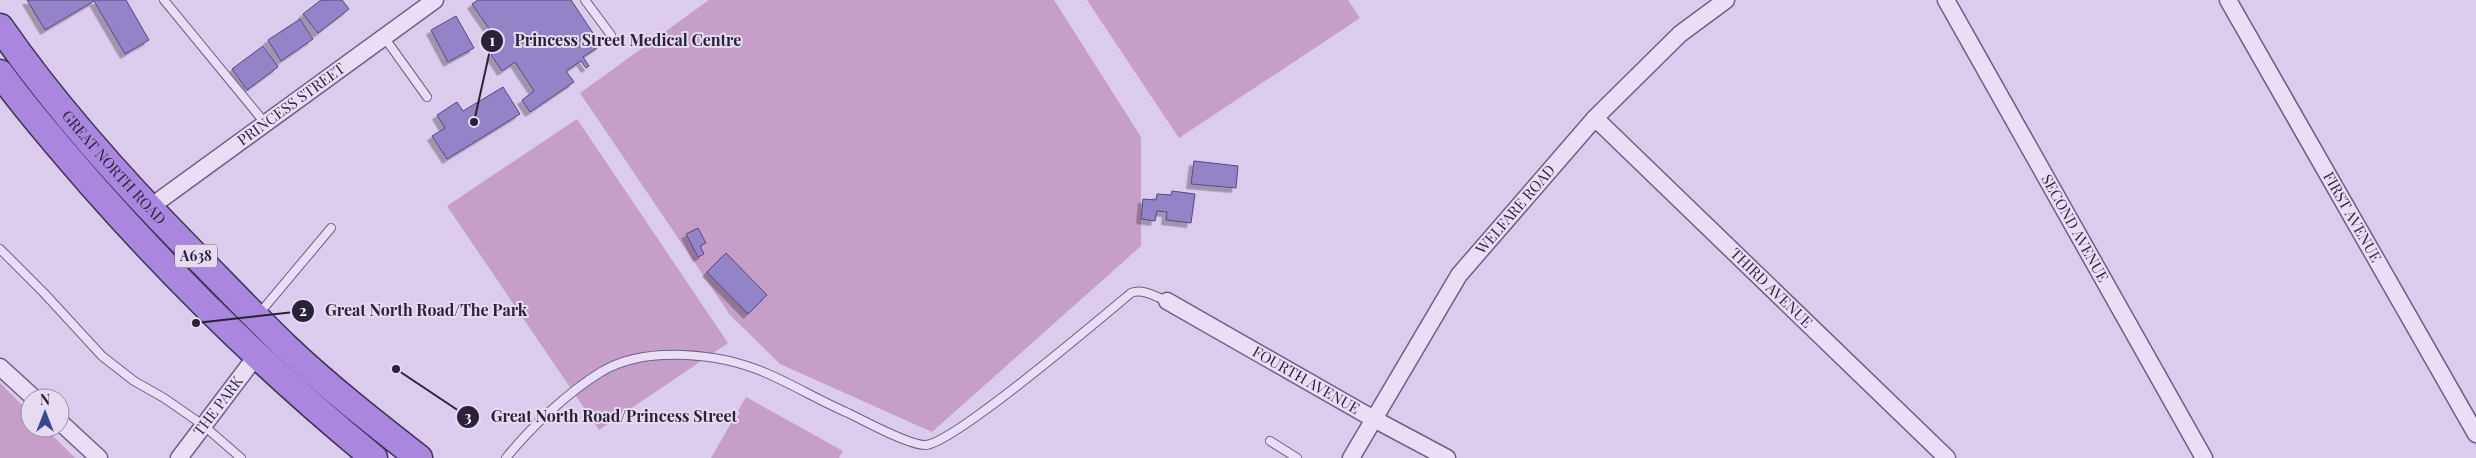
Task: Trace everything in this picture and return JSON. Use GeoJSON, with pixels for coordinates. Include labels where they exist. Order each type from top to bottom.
{"type":"FeatureCollection","features":[{"type":"Feature","properties":{"kind":"highway","name":"GREAT NORTH ROAD"},"geometry":{"type":"LineString","coordinates":[[0,27],[39,80],[89,142],[149,208],[286,347],[418,458]]}},
{"type":"Feature","properties":{"kind":"highway","name":"GREAT NORTH ROAD"},"geometry":{"type":"LineString","coordinates":[[0,73],[57,144],[126,224],[194,295],[334,425],[374,458]]}},
{"type":"Feature","properties":{"kind":"street","name":"PRINCESS STREET"},"geometry":{"type":"LineString","coordinates":[[149,208],[435,0]]}},
{"type":"Feature","properties":{"kind":"street","name":"WELFARE ROAD"},"geometry":{"type":"LineString","coordinates":[[1351,458],[1372,418],[1459,275],[1596,118],[1680,34],[1726,0]]}},
{"type":"Feature","properties":{"kind":"street","name":"SECOND AVENUE"},"geometry":{"type":"LineString","coordinates":[[1946,0],[2204,458]]}},
{"type":"Feature","properties":{"kind":"street","name":"FIRST AVENUE"},"geometry":{"type":"LineString","coordinates":[[2228,0],[2476,434]]}},
{"type":"Feature","properties":{"kind":"street","name":"THIRD AVENUE"},"geometry":{"type":"LineString","coordinates":[[1596,118],[1947,458]]}},
{"type":"Feature","properties":{"kind":"street","name":"FOURTH AVENUE"},"geometry":{"type":"LineString","coordinates":[[1167,301],[1372,418],[1447,458]]}},
{"type":"Feature","properties":{"kind":"street","name":"THE PARK"},"geometry":{"type":"LineString","coordinates":[[179,458],[257,355]]}},
{"type":"Feature","properties":{"kind":"street"},"geometry":{"type":"LineString","coordinates":[[0,367],[23,388]]}},
{"type":"Feature","properties":{"kind":"street"},"geometry":{"type":"LineString","coordinates":[[70,431],[99,458]]}},
{"type":"Feature","properties":{"kind":"lane"},"geometry":{"type":"LineString","coordinates":[[164,0],[265,123]]}},
{"type":"Feature","properties":{"kind":"lane"},"geometry":{"type":"LineString","coordinates":[[585,0],[611,35]]}},
{"type":"Feature","properties":{"kind":"lane"},"geometry":{"type":"LineString","coordinates":[[384,37],[427,97]]}},
{"type":"Feature","properties":{"kind":"lane"},"geometry":{"type":"LineString","coordinates":[[256,317],[331,228]]}},
{"type":"Feature","properties":{"kind":"lane"},"geometry":{"type":"LineString","coordinates":[[0,249],[102,356],[134,381],[164,398],[203,425],[241,458]]}},
{"type":"Feature","properties":{"kind":"lane"},"geometry":{"type":"LineString","coordinates":[[506,458],[565,400],[602,372],[632,359],[661,355],[692,355],[736,363],[765,372],[825,403],[908,440],[925,445],[937,441],[975,417],[1131,293],[1137,290],[1167,301]]}},
{"type":"Feature","properties":{"kind":"lane"},"geometry":{"type":"LineString","coordinates":[[1270,442],[1297,458]]}},
{"type":"Feature","properties":{"kind":"shaded area"},"geometry":{"type":"Polygon","coordinates":[[[709,0],[1054,0],[1141,137],[1141,246],[932,432],[780,364],[730,315],[580,93],[709,0]]]}},
{"type":"Feature","properties":{"kind":"shaded area"},"geometry":{"type":"Polygon","coordinates":[[[1087,0],[1348,0],[1360,18],[1179,138],[1087,0]]]}},
{"type":"Feature","properties":{"kind":"shaded area"},"geometry":{"type":"Polygon","coordinates":[[[577,119],[728,343],[599,430],[447,206],[577,119]]]}},
{"type":"Feature","properties":{"kind":"shaded area"},"geometry":{"type":"Polygon","coordinates":[[[0,383],[20,403],[20,438],[55,438],[75,458],[0,458],[0,383]]]}},
{"type":"Feature","properties":{"kind":"shaded area"},"geometry":{"type":"Polygon","coordinates":[[[746,397],[843,451],[839,458],[711,458],[746,397]]]}},
{"type":"Feature","properties":{"kind":"building"},"geometry":{"type":"Polygon","coordinates":[[[27,0],[126,0],[149,40],[125,54],[94,1],[45,30],[27,0]]]}},
{"type":"Feature","properties":{"kind":"building"},"geometry":{"type":"Polygon","coordinates":[[[321,0],[342,0],[349,9],[318,33],[303,14],[321,0]]]}},
{"type":"Feature","properties":{"kind":"building"},"geometry":{"type":"Polygon","coordinates":[[[478,0],[571,0],[601,45],[583,57],[589,66],[586,68],[581,61],[566,71],[574,82],[530,112],[522,100],[534,91],[515,62],[502,71],[491,55],[502,47],[472,4],[478,0]]]}},
{"type":"Feature","properties":{"kind":"building"},"geometry":{"type":"Polygon","coordinates":[[[456,16],[474,48],[448,62],[431,30],[456,16]]]}},
{"type":"Feature","properties":{"kind":"building"},"geometry":{"type":"Polygon","coordinates":[[[300,19],[313,39],[281,61],[268,40],[300,19]]]}},
{"type":"Feature","properties":{"kind":"building"},"geometry":{"type":"Polygon","coordinates":[[[263,46],[278,67],[247,90],[232,69],[263,46]]]}},
{"type":"Feature","properties":{"kind":"building"},"geometry":{"type":"Polygon","coordinates":[[[503,87],[520,114],[447,159],[432,136],[445,128],[437,115],[457,102],[463,111],[503,87]]]}},
{"type":"Feature","properties":{"kind":"building"},"geometry":{"type":"Polygon","coordinates":[[[1194,161],[1238,166],[1236,188],[1191,184],[1194,161]]]}},
{"type":"Feature","properties":{"kind":"building"},"geometry":{"type":"Polygon","coordinates":[[[1172,191],[1195,194],[1191,223],[1166,220],[1167,212],[1157,211],[1155,221],[1141,219],[1143,199],[1156,200],[1157,194],[1171,195],[1172,191]]]}},
{"type":"Feature","properties":{"kind":"building"},"geometry":{"type":"Polygon","coordinates":[[[698,228],[706,243],[700,246],[704,254],[698,257],[686,234],[698,228]]]}},
{"type":"Feature","properties":{"kind":"building"},"geometry":{"type":"Polygon","coordinates":[[[726,253],[767,295],[748,314],[707,272],[726,253]]]}},
{"type":"Feature","properties":{"kind":"place","name":"Princess Street Medical Centre"},"geometry":{"type":"Point","coordinates":[474,122]}},
{"type":"Feature","properties":{"kind":"place","name":"Great North Road/The Park"},"geometry":{"type":"Point","coordinates":[196,323]}},
{"type":"Feature","properties":{"kind":"place","name":"Great North Road/Princess Street"},"geometry":{"type":"Point","coordinates":[396,369]}}]}
